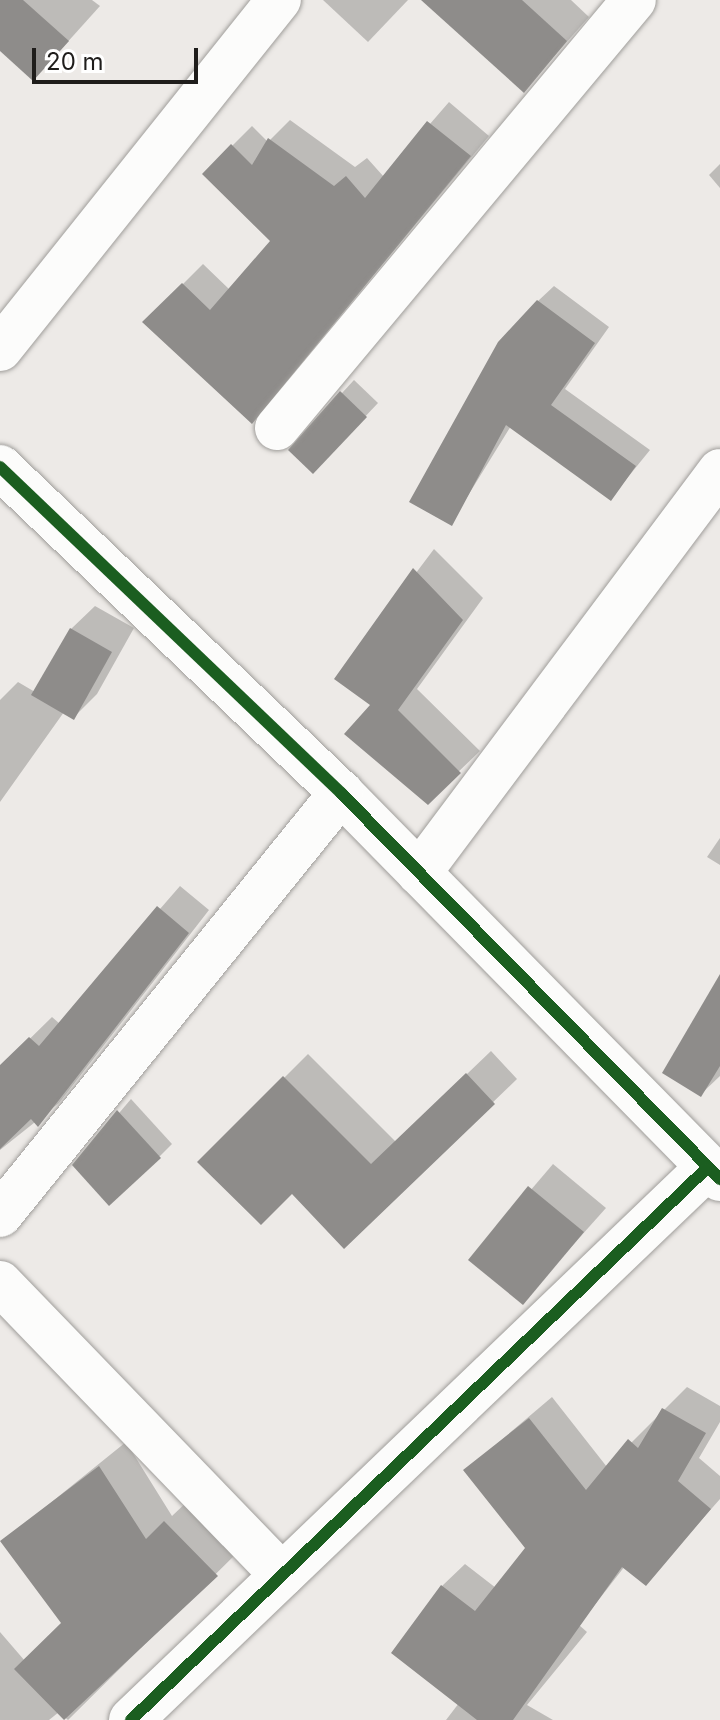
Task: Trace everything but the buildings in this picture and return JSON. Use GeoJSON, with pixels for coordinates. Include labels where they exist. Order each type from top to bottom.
{"type":"FeatureCollection","features":[{"type":"Feature","properties":{"kind":"street"},"geometry":{"type":"LineString","coordinates":[[0,349],[279,0]]}},
{"type":"Feature","properties":{"kind":"street"},"geometry":{"type":"LineString","coordinates":[[277,428],[634,0]]}},
{"type":"Feature","properties":{"kind":"street"},"geometry":{"type":"LineString","coordinates":[[0,467],[341,793],[713,1174],[282,1575],[131,1720]]}},
{"type":"Feature","properties":{"kind":"street"},"geometry":{"type":"LineString","coordinates":[[419,873],[720,471]]}},
{"type":"Feature","properties":{"kind":"street"},"geometry":{"type":"LineString","coordinates":[[0,1215],[341,793]]}},
{"type":"Feature","properties":{"kind":"street"},"geometry":{"type":"LineString","coordinates":[[0,1283],[282,1575]]}},
{"type":"Feature","properties":{"kind":"cycle path"},"geometry":{"type":"LineString","coordinates":[[0,467],[341,793],[720,1179]]}},
{"type":"Feature","properties":{"kind":"cycle path"},"geometry":{"type":"LineString","coordinates":[[131,1720],[706,1169]]}}]}
